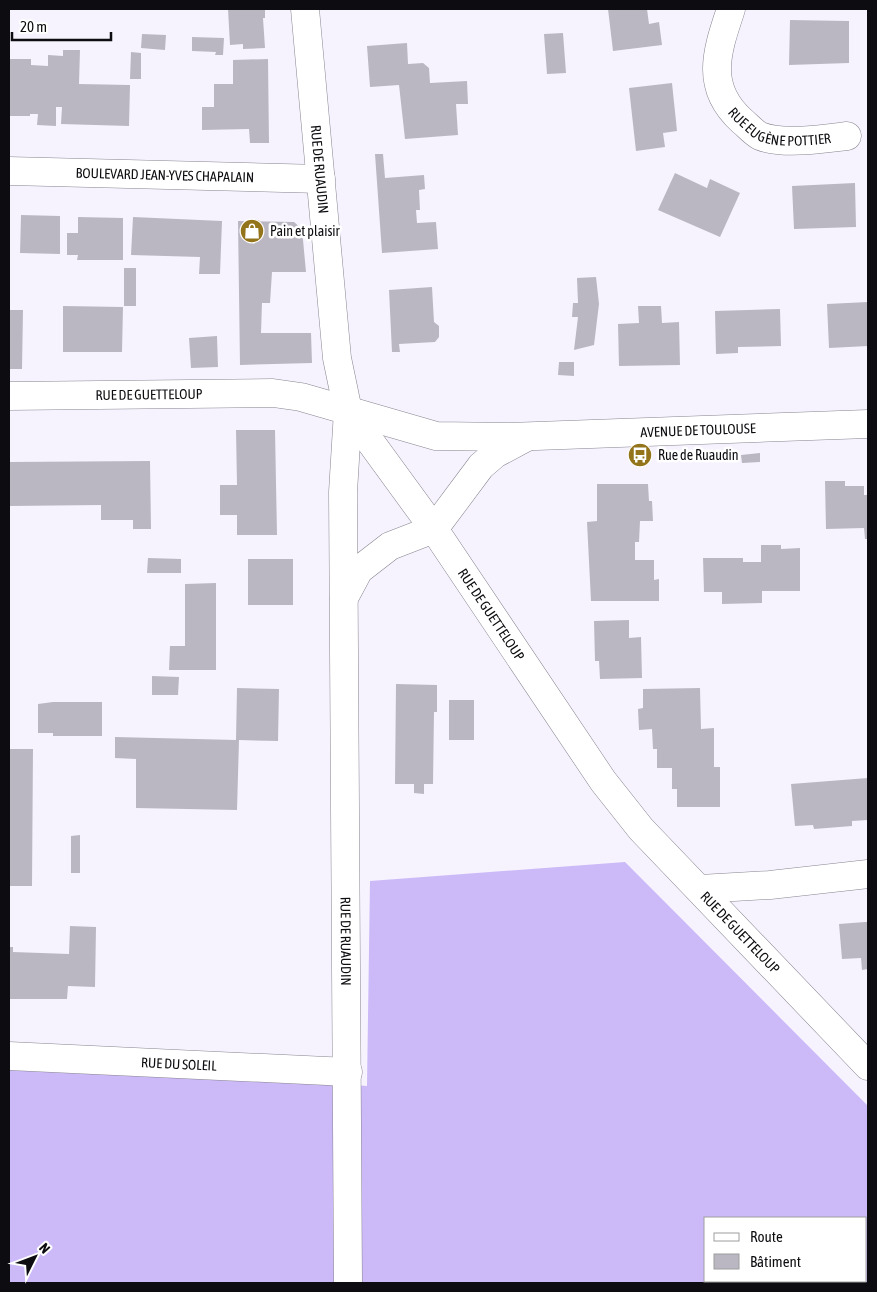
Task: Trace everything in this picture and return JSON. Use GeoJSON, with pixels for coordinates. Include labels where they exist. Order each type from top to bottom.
{"type":"FeatureCollection","features":[{"type":"Feature","properties":{"kind":"street","name":"RUE DE RUAUDIN"},"geometry":{"type":"LineString","coordinates":[[305,9],[337,358],[348,411],[343,481],[348,1283]]}},
{"type":"Feature","properties":{"kind":"street","name":"RUE EUGÈNE POTTIER"},"geometry":{"type":"LineString","coordinates":[[731,9],[724,31],[716,71],[721,93],[732,112],[759,136],[799,141],[847,136]]}},
{"type":"Feature","properties":{"kind":"street","name":"BOULEVARD JEAN-YVES CHAPALAIN"},"geometry":{"type":"LineString","coordinates":[[9,171],[321,179]]}},
{"type":"Feature","properties":{"kind":"street","name":"RUE DE GUETTELOUP"},"geometry":{"type":"LineString","coordinates":[[9,396],[273,392],[301,397],[348,411],[434,529],[603,781],[640,829],[700,889],[868,1066]]}},
{"type":"Feature","properties":{"kind":"street","name":"AVENUE DE TOULOUSE"},"geometry":{"type":"LineString","coordinates":[[348,411],[436,436],[527,436],[868,424]]}},
{"type":"Feature","properties":{"kind":"street","name":"AVENUE DE TOULOUSE"},"geometry":{"type":"LineString","coordinates":[[434,529],[481,466],[495,454],[527,436]]}},
{"type":"Feature","properties":{"kind":"street","name":"RUE DE RUAUDIN"},"geometry":{"type":"LineString","coordinates":[[344,598],[359,570],[390,546],[434,529]]}},
{"type":"Feature","properties":{"kind":"street"},"geometry":{"type":"LineString","coordinates":[[700,889],[770,885],[868,874]]}},
{"type":"Feature","properties":{"kind":"street","name":"RUE DU SOLEIL"},"geometry":{"type":"LineString","coordinates":[[9,1056],[348,1072]]}},
{"type":"Feature","properties":{"kind":"shaded area"},"geometry":{"type":"Polygon","coordinates":[[[625,862],[868,1106],[868,1283],[9,1283],[9,1058],[367,1086],[370,881],[625,862]]]}},
{"type":"Feature","properties":{"kind":"building"},"geometry":{"type":"Polygon","coordinates":[[[228,9],[265,9],[265,18],[263,18],[265,48],[243,49],[243,44],[230,45],[228,9]]]}},
{"type":"Feature","properties":{"kind":"building"},"geometry":{"type":"Polygon","coordinates":[[[608,9],[647,9],[649,24],[659,22],[662,45],[613,51],[608,9]]]}},
{"type":"Feature","properties":{"kind":"building"},"geometry":{"type":"Polygon","coordinates":[[[790,20],[849,21],[849,63],[789,65],[790,20]]]}},
{"type":"Feature","properties":{"kind":"building"},"geometry":{"type":"Polygon","coordinates":[[[563,33],[566,73],[547,74],[544,34],[563,33]]]}},
{"type":"Feature","properties":{"kind":"building"},"geometry":{"type":"Polygon","coordinates":[[[142,34],[166,35],[165,50],[141,48],[142,34]]]}},
{"type":"Feature","properties":{"kind":"building"},"geometry":{"type":"Polygon","coordinates":[[[192,37],[224,38],[223,55],[215,55],[216,52],[192,51],[192,37]]]}},
{"type":"Feature","properties":{"kind":"building"},"geometry":{"type":"Polygon","coordinates":[[[407,43],[408,64],[423,63],[429,68],[430,83],[467,81],[468,104],[456,104],[458,135],[405,139],[399,85],[370,87],[367,46],[407,43]]]}},
{"type":"Feature","properties":{"kind":"building"},"geometry":{"type":"Polygon","coordinates":[[[63,50],[80,50],[79,84],[130,85],[129,126],[61,124],[62,107],[56,107],[56,126],[37,125],[38,114],[9,116],[9,59],[31,59],[31,65],[48,66],[48,55],[63,56],[63,50]]]}},
{"type":"Feature","properties":{"kind":"building"},"geometry":{"type":"Polygon","coordinates":[[[131,52],[141,53],[141,79],[130,79],[131,52]]]}},
{"type":"Feature","properties":{"kind":"building"},"geometry":{"type":"Polygon","coordinates":[[[268,59],[269,143],[250,143],[249,129],[202,130],[202,107],[214,107],[214,84],[233,84],[233,60],[268,59]]]}},
{"type":"Feature","properties":{"kind":"building"},"geometry":{"type":"Polygon","coordinates":[[[672,83],[677,131],[663,133],[665,147],[636,151],[629,88],[672,83]]]}},
{"type":"Feature","properties":{"kind":"building"},"geometry":{"type":"Polygon","coordinates":[[[375,154],[383,154],[385,178],[424,175],[425,189],[419,190],[420,210],[416,210],[417,223],[436,222],[438,249],[382,253],[375,154]]]}},
{"type":"Feature","properties":{"kind":"building"},"geometry":{"type":"Polygon","coordinates":[[[675,173],[707,188],[710,179],[740,193],[720,237],[658,210],[675,173]]]}},
{"type":"Feature","properties":{"kind":"building"},"geometry":{"type":"Polygon","coordinates":[[[855,183],[856,227],[794,229],[792,186],[855,183]]]}},
{"type":"Feature","properties":{"kind":"building"},"geometry":{"type":"Polygon","coordinates":[[[21,215],[60,216],[60,254],[20,253],[21,215]]]}},
{"type":"Feature","properties":{"kind":"building"},"geometry":{"type":"Polygon","coordinates":[[[78,217],[123,218],[123,260],[77,260],[78,255],[67,255],[67,233],[78,233],[78,217]]]}},
{"type":"Feature","properties":{"kind":"building"},"geometry":{"type":"Polygon","coordinates":[[[133,217],[222,221],[220,274],[199,274],[200,257],[131,255],[133,217]]]}},
{"type":"Feature","properties":{"kind":"building"},"geometry":{"type":"Polygon","coordinates":[[[238,221],[294,222],[302,229],[306,272],[272,272],[270,303],[262,303],[261,333],[311,333],[312,363],[240,365],[238,221]]]}},
{"type":"Feature","properties":{"kind":"building"},"geometry":{"type":"Polygon","coordinates":[[[124,268],[136,268],[136,306],[124,306],[124,268]]]}},
{"type":"Feature","properties":{"kind":"building"},"geometry":{"type":"Polygon","coordinates":[[[596,277],[599,304],[594,345],[574,350],[578,317],[572,317],[573,303],[578,303],[577,278],[596,277]]]}},
{"type":"Feature","properties":{"kind":"building"},"geometry":{"type":"Polygon","coordinates":[[[432,287],[434,322],[439,326],[439,337],[435,342],[399,344],[400,352],[392,352],[389,290],[432,287]]]}},
{"type":"Feature","properties":{"kind":"building"},"geometry":{"type":"Polygon","coordinates":[[[868,302],[868,346],[829,348],[827,304],[868,302]]]}},
{"type":"Feature","properties":{"kind":"building"},"geometry":{"type":"Polygon","coordinates":[[[63,306],[123,307],[122,352],[63,352],[63,306]]]}},
{"type":"Feature","properties":{"kind":"building"},"geometry":{"type":"Polygon","coordinates":[[[638,306],[661,306],[662,323],[679,322],[680,365],[619,366],[618,324],[639,323],[638,306]]]}},
{"type":"Feature","properties":{"kind":"building"},"geometry":{"type":"Polygon","coordinates":[[[780,309],[781,346],[738,347],[738,353],[716,354],[715,311],[780,309]]]}},
{"type":"Feature","properties":{"kind":"building"},"geometry":{"type":"Polygon","coordinates":[[[9,310],[23,310],[22,369],[9,369],[9,310]]]}},
{"type":"Feature","properties":{"kind":"building"},"geometry":{"type":"Polygon","coordinates":[[[217,336],[218,367],[191,368],[189,338],[217,336]]]}},
{"type":"Feature","properties":{"kind":"building"},"geometry":{"type":"Polygon","coordinates":[[[559,362],[574,362],[574,376],[558,375],[559,362]]]}},
{"type":"Feature","properties":{"kind":"building"},"geometry":{"type":"Polygon","coordinates":[[[236,430],[275,430],[277,535],[237,535],[237,515],[220,515],[220,485],[237,485],[236,430]]]}},
{"type":"Feature","properties":{"kind":"building"},"geometry":{"type":"Polygon","coordinates":[[[760,453],[760,462],[742,463],[741,455],[760,453]]]}},
{"type":"Feature","properties":{"kind":"building"},"geometry":{"type":"Polygon","coordinates":[[[150,461],[151,529],[133,529],[133,520],[101,520],[101,505],[9,506],[9,462],[150,461]]]}},
{"type":"Feature","properties":{"kind":"building"},"geometry":{"type":"Polygon","coordinates":[[[825,481],[845,481],[845,486],[864,486],[864,495],[868,495],[868,539],[865,539],[864,528],[826,529],[825,481]]]}},
{"type":"Feature","properties":{"kind":"building"},"geometry":{"type":"Polygon","coordinates":[[[597,484],[648,484],[649,501],[652,501],[653,521],[640,521],[639,542],[635,542],[635,560],[654,560],[654,580],[659,579],[659,601],[591,601],[587,522],[597,521],[597,484]]]}},
{"type":"Feature","properties":{"kind":"building"},"geometry":{"type":"Polygon","coordinates":[[[761,545],[781,545],[781,549],[800,548],[800,591],[762,591],[762,603],[722,604],[722,592],[704,592],[703,558],[743,558],[743,562],[761,562],[761,545]]]}},
{"type":"Feature","properties":{"kind":"building"},"geometry":{"type":"Polygon","coordinates":[[[148,558],[181,559],[181,573],[147,573],[148,558]]]}},
{"type":"Feature","properties":{"kind":"building"},"geometry":{"type":"Polygon","coordinates":[[[248,559],[293,559],[293,605],[248,605],[248,559]]]}},
{"type":"Feature","properties":{"kind":"building"},"geometry":{"type":"Polygon","coordinates":[[[216,583],[216,670],[169,670],[170,646],[185,646],[185,584],[216,583]]]}},
{"type":"Feature","properties":{"kind":"building"},"geometry":{"type":"Polygon","coordinates":[[[629,620],[629,638],[641,637],[642,678],[600,679],[599,661],[595,661],[594,621],[629,620]]]}},
{"type":"Feature","properties":{"kind":"building"},"geometry":{"type":"Polygon","coordinates":[[[152,676],[179,677],[178,695],[152,695],[152,676]]]}},
{"type":"Feature","properties":{"kind":"building"},"geometry":{"type":"Polygon","coordinates":[[[396,684],[437,685],[437,712],[434,712],[433,784],[424,784],[424,794],[414,793],[414,784],[395,784],[396,684]]]}},
{"type":"Feature","properties":{"kind":"building"},"geometry":{"type":"Polygon","coordinates":[[[237,688],[279,689],[278,741],[239,740],[237,810],[136,808],[136,759],[115,758],[115,737],[236,740],[237,688]]]}},
{"type":"Feature","properties":{"kind":"building"},"geometry":{"type":"Polygon","coordinates":[[[700,688],[701,729],[714,728],[714,767],[720,767],[720,807],[677,807],[677,789],[672,789],[672,768],[657,768],[657,749],[653,749],[652,729],[639,730],[638,709],[643,708],[643,689],[700,688]]]}},
{"type":"Feature","properties":{"kind":"building"},"geometry":{"type":"Polygon","coordinates":[[[449,700],[474,700],[474,740],[449,740],[449,700]]]}},
{"type":"Feature","properties":{"kind":"building"},"geometry":{"type":"Polygon","coordinates":[[[53,702],[102,702],[102,736],[53,736],[53,733],[38,733],[38,704],[53,702]]]}},
{"type":"Feature","properties":{"kind":"building"},"geometry":{"type":"Polygon","coordinates":[[[9,749],[33,749],[32,886],[9,886],[9,749]]]}},
{"type":"Feature","properties":{"kind":"building"},"geometry":{"type":"Polygon","coordinates":[[[868,778],[868,820],[852,821],[852,826],[814,829],[813,825],[795,826],[791,784],[868,778]]]}},
{"type":"Feature","properties":{"kind":"building"},"geometry":{"type":"Polygon","coordinates":[[[80,835],[80,873],[71,873],[71,836],[80,835]]]}},
{"type":"Feature","properties":{"kind":"building"},"geometry":{"type":"Polygon","coordinates":[[[868,922],[868,969],[862,970],[861,958],[842,959],[839,924],[868,922]]]}},
{"type":"Feature","properties":{"kind":"building"},"geometry":{"type":"Polygon","coordinates":[[[70,926],[96,927],[95,987],[68,986],[67,999],[9,999],[9,947],[13,947],[13,952],[69,954],[70,926]]]}},
{"type":"Feature","properties":{"kind":"place","name":"Pain et plaisir"},"geometry":{"type":"Point","coordinates":[252,231]}},
{"type":"Feature","properties":{"kind":"place","name":"Rue de Ruaudin"},"geometry":{"type":"Point","coordinates":[640,455]}}]}
